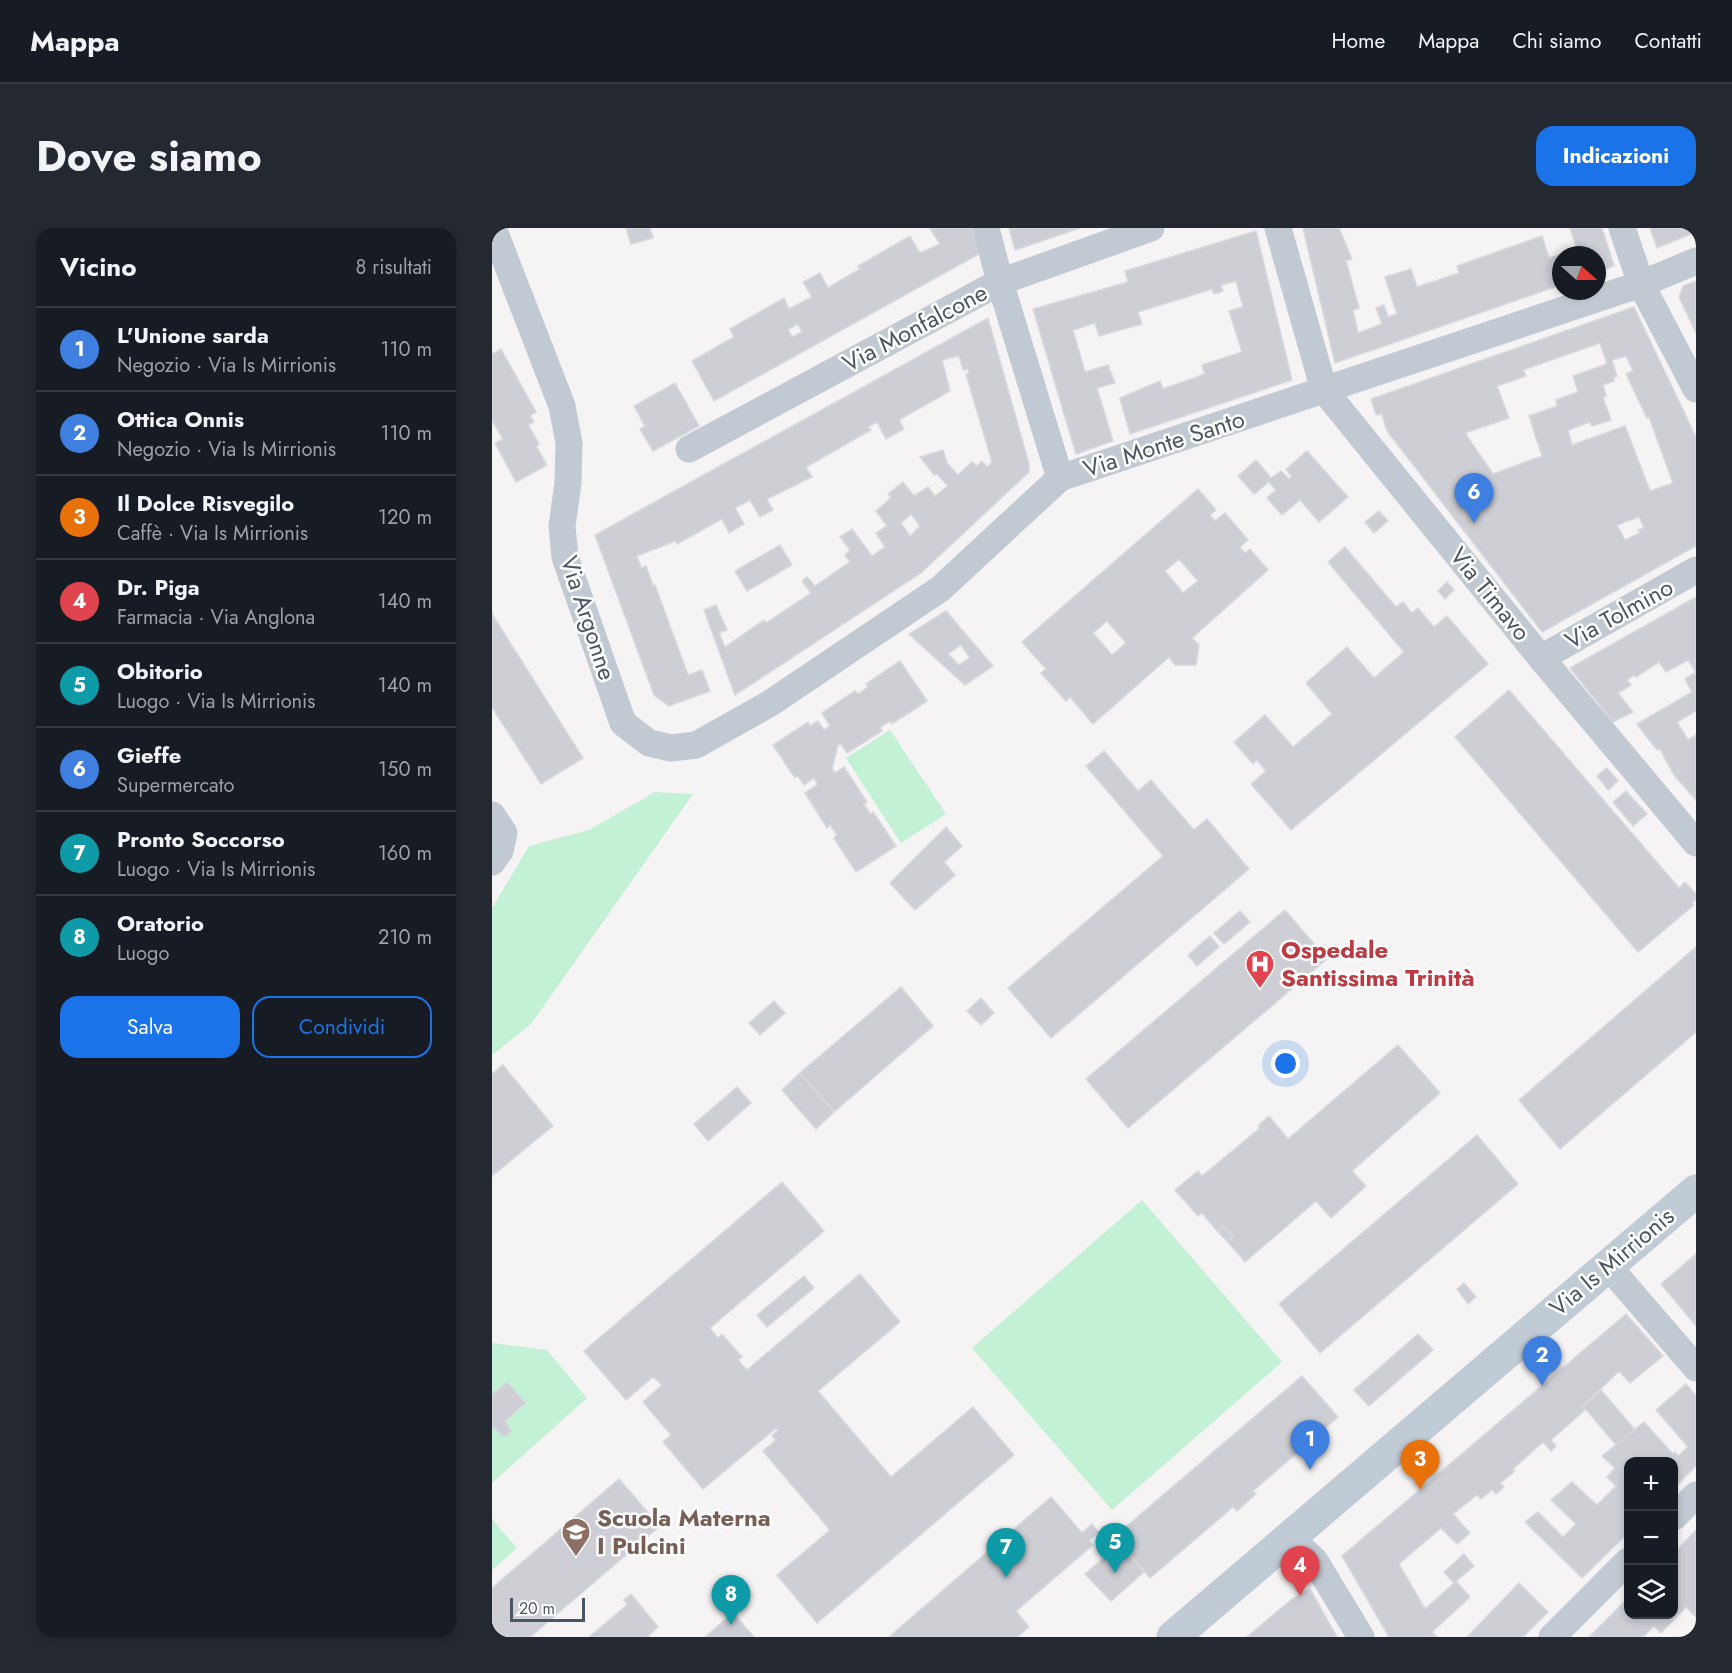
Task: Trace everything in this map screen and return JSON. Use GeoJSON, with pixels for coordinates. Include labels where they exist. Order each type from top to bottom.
{"type":"FeatureCollection","features":[{"type":"Feature","properties":{"kind":"street","name":"Via Argonne"},"geometry":{"type":"LineString","coordinates":[[493,228],[562,406],[569,443],[568,483],[562,526],[565,556],[623,723],[649,743],[671,748],[696,745]]}},
{"type":"Feature","properties":{"kind":"street"},"geometry":{"type":"LineString","coordinates":[[986,228],[1000,282],[1060,478]]}},
{"type":"Feature","properties":{"kind":"street","name":"Via Monfalcone"},"geometry":{"type":"LineString","coordinates":[[689,449],[1000,282],[1151,228]]}},
{"type":"Feature","properties":{"kind":"street","name":"Via Timavo"},"geometry":{"type":"LineString","coordinates":[[1278,228],[1324,390],[1541,658],[1696,843]]}},
{"type":"Feature","properties":{"kind":"street"},"geometry":{"type":"LineString","coordinates":[[1622,228],[1641,284],[1696,389]]}},
{"type":"Feature","properties":{"kind":"street","name":"Via Monte Santo"},"geometry":{"type":"LineString","coordinates":[[696,745],[769,704],[940,589],[1060,478],[1641,284],[1696,261]]}},
{"type":"Feature","properties":{"kind":"street","name":"Via Tolmino"},"geometry":{"type":"LineString","coordinates":[[1541,658],[1696,570]]}},
{"type":"Feature","properties":{"kind":"street"},"geometry":{"type":"LineString","coordinates":[[492,815],[504,833],[500,851],[492,862]]}},
{"type":"Feature","properties":{"kind":"street","name":"Via Is Mirrionis"},"geometry":{"type":"LineString","coordinates":[[1173,1637],[1696,1191]]}},
{"type":"Feature","properties":{"kind":"street"},"geometry":{"type":"LineString","coordinates":[[1608,1266],[1696,1368]]}},
{"type":"Feature","properties":{"kind":"street"},"geometry":{"type":"LineString","coordinates":[[1678,1513],[1696,1495]]}},
{"type":"Feature","properties":{"kind":"street"},"geometry":{"type":"LineString","coordinates":[[1290,1537],[1315,1561],[1361,1637]]}},
{"type":"Feature","properties":{"kind":"street"},"geometry":{"type":"LineString","coordinates":[[1552,1637],[1625,1565]]}},
{"type":"Feature","properties":{"kind":"green space"},"geometry":{"type":"Polygon","coordinates":[[[890,730],[946,814],[901,843],[846,758],[890,730]]]}},
{"type":"Feature","properties":{"kind":"green space"},"geometry":{"type":"Polygon","coordinates":[[[655,792],[693,794],[531,1024],[492,1055],[492,908],[529,846],[589,830],[655,792]]]}},
{"type":"Feature","properties":{"kind":"green space"},"geometry":{"type":"Polygon","coordinates":[[[1142,1200],[1282,1362],[1112,1510],[972,1348],[1142,1200]]]}},
{"type":"Feature","properties":{"kind":"green space"},"geometry":{"type":"Polygon","coordinates":[[[492,1343],[547,1350],[587,1398],[492,1483],[492,1343]]]}},
{"type":"Feature","properties":{"kind":"green space"},"geometry":{"type":"Polygon","coordinates":[[[492,1519],[517,1548],[492,1570],[492,1519]]]}},
{"type":"Feature","properties":{"kind":"building"},"geometry":{"type":"Polygon","coordinates":[[[626,228],[650,228],[653,238],[631,244],[626,228]]]}},
{"type":"Feature","properties":{"kind":"building"},"geometry":{"type":"Polygon","coordinates":[[[930,228],[972,228],[979,254],[714,401],[692,361],[734,337],[730,329],[784,298],[789,309],[812,297],[803,282],[820,273],[828,288],[860,269],[858,266],[910,236],[920,253],[940,244],[930,228]],[[798,324],[788,329],[792,337],[802,332],[798,324]]]}},
{"type":"Feature","properties":{"kind":"building"},"geometry":{"type":"Polygon","coordinates":[[[1009,228],[1080,228],[1015,250],[1009,228]]]}},
{"type":"Feature","properties":{"kind":"building"},"geometry":{"type":"Polygon","coordinates":[[[1303,228],[1339,228],[1352,259],[1346,261],[1359,308],[1353,310],[1358,333],[1382,324],[1376,308],[1384,305],[1388,317],[1397,314],[1385,277],[1411,269],[1417,287],[1459,273],[1457,266],[1542,236],[1549,258],[1552,257],[1552,288],[1335,363],[1303,228]]]}},
{"type":"Feature","properties":{"kind":"building"},"geometry":{"type":"Polygon","coordinates":[[[1570,228],[1602,228],[1614,266],[1606,269],[1606,246],[1576,246],[1570,228]]]}},
{"type":"Feature","properties":{"kind":"building"},"geometry":{"type":"Polygon","coordinates":[[[1650,228],[1696,228],[1696,232],[1657,248],[1650,228]]]}},
{"type":"Feature","properties":{"kind":"building"},"geometry":{"type":"Polygon","coordinates":[[[1256,231],[1292,380],[1130,434],[1120,398],[1160,381],[1163,389],[1205,374],[1202,365],[1242,352],[1229,311],[1243,307],[1236,281],[1221,285],[1223,291],[1214,294],[1212,289],[1138,312],[1142,324],[1099,336],[1095,323],[1073,330],[1085,372],[1108,365],[1115,383],[1097,388],[1113,441],[1076,454],[1033,309],[1128,282],[1125,271],[1256,231]]]}},
{"type":"Feature","properties":{"kind":"building"},"geometry":{"type":"Polygon","coordinates":[[[1696,281],[1696,333],[1679,297],[1683,286],[1696,281]]]}},
{"type":"Feature","properties":{"kind":"building"},"geometry":{"type":"Polygon","coordinates":[[[1634,307],[1696,437],[1696,546],[1542,632],[1387,431],[1382,414],[1376,415],[1371,399],[1634,307]],[[1600,343],[1523,370],[1526,376],[1497,386],[1509,418],[1465,433],[1493,474],[1542,456],[1529,416],[1557,406],[1556,400],[1578,392],[1573,376],[1607,364],[1600,343]],[[1626,356],[1612,360],[1617,376],[1613,378],[1614,381],[1603,385],[1606,396],[1603,397],[1611,420],[1592,426],[1590,422],[1568,430],[1572,445],[1625,426],[1650,491],[1673,483],[1649,417],[1647,418],[1626,374],[1633,371],[1626,356]],[[1639,517],[1617,525],[1625,540],[1640,533],[1638,530],[1644,528],[1639,517]]]}},
{"type":"Feature","properties":{"kind":"building"},"geometry":{"type":"Polygon","coordinates":[[[988,318],[1029,464],[1029,472],[921,573],[735,695],[704,610],[716,605],[727,630],[719,633],[725,647],[764,620],[766,623],[811,593],[802,581],[807,577],[815,586],[850,562],[845,555],[850,550],[840,537],[852,529],[872,556],[885,547],[876,533],[887,526],[876,511],[891,498],[888,494],[903,482],[914,496],[928,487],[935,496],[948,486],[937,474],[934,475],[920,457],[943,450],[947,463],[958,475],[972,462],[977,466],[982,461],[987,467],[992,462],[966,374],[969,374],[968,369],[963,370],[959,356],[942,360],[950,391],[899,420],[904,429],[886,439],[877,422],[868,427],[871,430],[806,467],[812,477],[767,499],[773,510],[760,517],[750,500],[735,508],[744,524],[729,533],[722,519],[677,544],[675,541],[637,556],[641,568],[646,566],[653,586],[655,585],[688,675],[702,670],[710,691],[669,706],[654,695],[595,535],[988,318]],[[911,514],[901,523],[910,536],[920,526],[911,514]]]}},
{"type":"Feature","properties":{"kind":"building"},"geometry":{"type":"Polygon","coordinates":[[[501,349],[536,412],[530,416],[534,422],[528,425],[547,465],[516,482],[495,443],[503,439],[492,420],[492,352],[493,354],[501,349]]]}},
{"type":"Feature","properties":{"kind":"building"},"geometry":{"type":"Polygon","coordinates":[[[675,383],[699,426],[653,451],[640,429],[645,426],[634,406],[675,383]]]}},
{"type":"Feature","properties":{"kind":"building"},"geometry":{"type":"Polygon","coordinates":[[[1307,451],[1348,497],[1319,522],[1300,500],[1282,515],[1267,498],[1276,490],[1269,482],[1254,494],[1238,476],[1256,460],[1271,478],[1281,471],[1289,479],[1292,477],[1286,469],[1307,451]]]}},
{"type":"Feature","properties":{"kind":"building"},"geometry":{"type":"Polygon","coordinates":[[[1198,489],[1216,510],[1210,515],[1215,521],[1225,513],[1248,540],[1240,547],[1245,553],[1250,549],[1268,570],[1192,638],[1199,645],[1196,665],[1175,665],[1169,657],[1093,724],[1070,697],[1066,701],[1041,673],[1046,669],[1022,642],[1198,489]],[[1179,559],[1165,571],[1183,593],[1198,581],[1179,559]],[[1107,621],[1093,633],[1112,655],[1126,643],[1107,621]]]}},
{"type":"Feature","properties":{"kind":"building"},"geometry":{"type":"Polygon","coordinates":[[[1379,511],[1388,521],[1374,533],[1365,522],[1379,511]]]}},
{"type":"Feature","properties":{"kind":"building"},"geometry":{"type":"Polygon","coordinates":[[[780,545],[792,565],[747,591],[735,571],[780,545]]]}},
{"type":"Feature","properties":{"kind":"building"},"geometry":{"type":"Polygon","coordinates":[[[1345,547],[1396,607],[1403,602],[1412,613],[1418,608],[1434,627],[1447,616],[1488,664],[1291,830],[1251,784],[1266,771],[1257,760],[1253,764],[1234,742],[1265,715],[1293,747],[1332,714],[1306,683],[1347,647],[1374,678],[1404,652],[1328,562],[1345,547]]]}},
{"type":"Feature","properties":{"kind":"building"},"geometry":{"type":"Polygon","coordinates":[[[1447,582],[1454,590],[1445,599],[1438,591],[1447,582]]]}},
{"type":"Feature","properties":{"kind":"building"},"geometry":{"type":"Polygon","coordinates":[[[1696,597],[1696,672],[1688,660],[1666,672],[1659,662],[1636,677],[1634,675],[1627,680],[1631,685],[1618,693],[1633,712],[1613,722],[1570,668],[1696,597]]]}},
{"type":"Feature","properties":{"kind":"building"},"geometry":{"type":"Polygon","coordinates":[[[946,611],[993,666],[965,685],[909,634],[946,611]],[[961,645],[948,654],[959,665],[970,658],[961,645]]]}},
{"type":"Feature","properties":{"kind":"building"},"geometry":{"type":"Polygon","coordinates":[[[492,614],[583,758],[541,784],[492,707],[492,614]]]}},
{"type":"Feature","properties":{"kind":"building"},"geometry":{"type":"Polygon","coordinates":[[[900,661],[927,701],[892,724],[890,721],[880,727],[882,731],[847,753],[841,744],[838,745],[832,769],[835,773],[844,767],[867,802],[864,804],[870,814],[873,812],[896,846],[856,872],[834,838],[837,835],[830,825],[827,828],[805,793],[818,784],[814,778],[804,785],[798,776],[795,778],[773,745],[808,722],[810,726],[818,721],[824,730],[830,726],[822,713],[855,691],[858,694],[868,687],[866,684],[900,661]]]}},
{"type":"Feature","properties":{"kind":"building"},"geometry":{"type":"Polygon","coordinates":[[[1696,672],[1696,711],[1677,722],[1688,740],[1696,735],[1696,800],[1674,775],[1660,749],[1657,750],[1637,724],[1692,692],[1685,679],[1696,672]]]}},
{"type":"Feature","properties":{"kind":"building"},"geometry":{"type":"Polygon","coordinates":[[[1509,690],[1679,888],[1685,882],[1696,894],[1696,899],[1692,903],[1694,905],[1638,952],[1455,737],[1509,690]]]}},
{"type":"Feature","properties":{"kind":"building"},"geometry":{"type":"Polygon","coordinates":[[[1104,751],[1138,791],[1151,780],[1194,830],[1207,819],[1249,869],[1051,1038],[1008,988],[1163,856],[1086,766],[1104,751]]]}},
{"type":"Feature","properties":{"kind":"building"},"geometry":{"type":"Polygon","coordinates":[[[1607,768],[1618,781],[1608,790],[1597,776],[1607,768]]]}},
{"type":"Feature","properties":{"kind":"building"},"geometry":{"type":"Polygon","coordinates":[[[1626,791],[1647,814],[1633,826],[1613,802],[1626,791]]]}},
{"type":"Feature","properties":{"kind":"building"},"geometry":{"type":"Polygon","coordinates":[[[946,827],[962,846],[944,862],[955,875],[915,910],[890,883],[946,827]]]}},
{"type":"Feature","properties":{"kind":"building"},"geometry":{"type":"Polygon","coordinates":[[[1285,910],[1327,959],[1128,1128],[1086,1079],[1285,910]]]}},
{"type":"Feature","properties":{"kind":"building"},"geometry":{"type":"Polygon","coordinates":[[[1240,911],[1250,922],[1224,944],[1214,933],[1240,911]]]}},
{"type":"Feature","properties":{"kind":"building"},"geometry":{"type":"Polygon","coordinates":[[[1210,936],[1219,947],[1197,966],[1188,955],[1210,936]]]}},
{"type":"Feature","properties":{"kind":"building"},"geometry":{"type":"Polygon","coordinates":[[[1696,947],[1696,1032],[1560,1149],[1519,1100],[1696,947]]]}},
{"type":"Feature","properties":{"kind":"building"},"geometry":{"type":"Polygon","coordinates":[[[901,987],[933,1026],[834,1112],[800,1073],[901,987]]]}},
{"type":"Feature","properties":{"kind":"building"},"geometry":{"type":"Polygon","coordinates":[[[981,998],[994,1013],[981,1025],[967,1011],[981,998]]]}},
{"type":"Feature","properties":{"kind":"building"},"geometry":{"type":"Polygon","coordinates":[[[774,1001],[785,1013],[760,1035],[749,1023],[774,1001]]]}},
{"type":"Feature","properties":{"kind":"building"},"geometry":{"type":"Polygon","coordinates":[[[1398,1045],[1440,1093],[1352,1171],[1366,1186],[1331,1218],[1316,1201],[1245,1262],[1227,1241],[1233,1237],[1223,1226],[1218,1232],[1202,1213],[1198,1216],[1175,1190],[1198,1171],[1202,1176],[1260,1128],[1258,1126],[1269,1116],[1288,1139],[1398,1045]]]}},
{"type":"Feature","properties":{"kind":"building"},"geometry":{"type":"Polygon","coordinates":[[[503,1065],[553,1126],[492,1176],[492,1074],[503,1065]]]}},
{"type":"Feature","properties":{"kind":"building"},"geometry":{"type":"Polygon","coordinates":[[[800,1073],[834,1112],[816,1129],[782,1090],[800,1073]]]}},
{"type":"Feature","properties":{"kind":"building"},"geometry":{"type":"Polygon","coordinates":[[[737,1087],[751,1103],[708,1141],[694,1124],[737,1087]]]}},
{"type":"Feature","properties":{"kind":"building"},"geometry":{"type":"Polygon","coordinates":[[[1477,1135],[1518,1184],[1320,1353],[1279,1304],[1477,1135]]]}},
{"type":"Feature","properties":{"kind":"building"},"geometry":{"type":"Polygon","coordinates":[[[782,1182],[824,1231],[710,1328],[718,1338],[722,1334],[742,1357],[738,1360],[747,1370],[860,1274],[900,1322],[818,1391],[891,1477],[973,1407],[1014,1455],[817,1623],[777,1575],[830,1530],[763,1451],[776,1440],[772,1436],[778,1430],[776,1428],[703,1489],[663,1442],[671,1435],[643,1402],[662,1385],[653,1377],[626,1400],[584,1351],[782,1182]]]}},
{"type":"Feature","properties":{"kind":"building"},"geometry":{"type":"Polygon","coordinates":[[[1223,1226],[1233,1237],[1227,1241],[1218,1232],[1223,1226]]]}},
{"type":"Feature","properties":{"kind":"building"},"geometry":{"type":"Polygon","coordinates":[[[1696,1254],[1696,1326],[1661,1284],[1696,1254]]]}},
{"type":"Feature","properties":{"kind":"building"},"geometry":{"type":"Polygon","coordinates":[[[804,1276],[814,1288],[767,1327],[757,1315],[804,1276]]]}},
{"type":"Feature","properties":{"kind":"building"},"geometry":{"type":"Polygon","coordinates":[[[1464,1283],[1476,1297],[1468,1304],[1457,1289],[1464,1283]]]}},
{"type":"Feature","properties":{"kind":"building"},"geometry":{"type":"Polygon","coordinates":[[[1626,1314],[1663,1356],[1630,1383],[1619,1371],[1583,1406],[1586,1409],[1551,1440],[1556,1446],[1551,1451],[1543,1442],[1500,1483],[1504,1487],[1496,1494],[1492,1490],[1481,1499],[1477,1495],[1453,1514],[1470,1533],[1457,1544],[1441,1528],[1399,1564],[1425,1609],[1454,1583],[1444,1572],[1464,1554],[1474,1566],[1456,1581],[1470,1597],[1432,1632],[1437,1637],[1389,1637],[1342,1556],[1626,1314]]]}},
{"type":"Feature","properties":{"kind":"building"},"geometry":{"type":"Polygon","coordinates":[[[1418,1334],[1433,1350],[1369,1406],[1354,1390],[1418,1334]]]}},
{"type":"Feature","properties":{"kind":"building"},"geometry":{"type":"Polygon","coordinates":[[[1302,1376],[1338,1417],[1253,1491],[1256,1494],[1237,1511],[1233,1507],[1150,1578],[1114,1537],[1302,1376]]]}},
{"type":"Feature","properties":{"kind":"building"},"geometry":{"type":"Polygon","coordinates":[[[507,1382],[526,1403],[505,1421],[512,1431],[505,1437],[492,1426],[492,1395],[507,1382]]]}},
{"type":"Feature","properties":{"kind":"building"},"geometry":{"type":"Polygon","coordinates":[[[1686,1384],[1696,1396],[1696,1466],[1678,1484],[1678,1457],[1624,1457],[1624,1537],[1582,1578],[1525,1522],[1538,1512],[1563,1537],[1576,1524],[1551,1500],[1572,1482],[1597,1505],[1616,1486],[1607,1477],[1615,1468],[1602,1456],[1644,1422],[1673,1454],[1675,1452],[1678,1456],[1688,1447],[1656,1410],[1686,1384]]]}},
{"type":"Feature","properties":{"kind":"building"},"geometry":{"type":"Polygon","coordinates":[[[1601,1390],[1635,1430],[1616,1445],[1583,1406],[1601,1390]]]}},
{"type":"Feature","properties":{"kind":"building","name":"Scuola Materna I Pulcini"},"geometry":{"type":"Polygon","coordinates":[[[619,1479],[660,1526],[530,1637],[492,1637],[492,1588],[619,1479]]]}},
{"type":"Feature","properties":{"kind":"building"},"geometry":{"type":"Polygon","coordinates":[[[1051,1497],[1082,1533],[1092,1524],[1098,1532],[1089,1541],[1093,1545],[1016,1611],[1029,1627],[1017,1637],[889,1637],[1051,1497]]]}},
{"type":"Feature","properties":{"kind":"building"},"geometry":{"type":"Polygon","coordinates":[[[1696,1530],[1696,1617],[1686,1607],[1678,1615],[1678,1549],[1696,1530]]]}},
{"type":"Feature","properties":{"kind":"building"},"geometry":{"type":"Polygon","coordinates":[[[1120,1544],[1144,1572],[1111,1601],[1085,1574],[1120,1544]]]}},
{"type":"Feature","properties":{"kind":"building"},"geometry":{"type":"Polygon","coordinates":[[[1519,1583],[1548,1612],[1523,1637],[1467,1637],[1519,1583]]]}},
{"type":"Feature","properties":{"kind":"building"},"geometry":{"type":"Polygon","coordinates":[[[1310,1589],[1337,1637],[1247,1637],[1292,1599],[1310,1589]]]}},
{"type":"Feature","properties":{"kind":"building"},"geometry":{"type":"Polygon","coordinates":[[[631,1594],[658,1627],[647,1637],[589,1637],[627,1605],[624,1600],[631,1594]]]}},
{"type":"Feature","properties":{"kind":"building"},"geometry":{"type":"Polygon","coordinates":[[[1624,1602],[1624,1619],[1674,1619],[1661,1633],[1654,1626],[1643,1637],[1589,1637],[1624,1602]]]}},
{"type":"Feature","properties":{"kind":"building"},"geometry":{"type":"Polygon","coordinates":[[[733,1613],[754,1637],[705,1637],[733,1613]]]}},
{"type":"Feature","properties":{"kind":"place","name":"Gieffe"},"geometry":{"type":"Point","coordinates":[1474,523]}},
{"type":"Feature","properties":{"kind":"place","name":"Ospedale Santissima Trinità"},"geometry":{"type":"Point","coordinates":[1260,990]}},
{"type":"Feature","properties":{"kind":"place","name":"Ottica Onnis"},"geometry":{"type":"Point","coordinates":[1542,1386]}},
{"type":"Feature","properties":{"kind":"place","name":"L'Unione sarda"},"geometry":{"type":"Point","coordinates":[1310,1470]}},
{"type":"Feature","properties":{"kind":"place","name":"Il Dolce Risvegilo"},"geometry":{"type":"Point","coordinates":[1420,1490]}},
{"type":"Feature","properties":{"kind":"place","name":"Scuola Materna I Pulcini"},"geometry":{"type":"Point","coordinates":[576,1558]}},
{"type":"Feature","properties":{"kind":"place","name":"Obitorio"},"geometry":{"type":"Point","coordinates":[1115,1573]}},
{"type":"Feature","properties":{"kind":"place","name":"Pronto Soccorso"},"geometry":{"type":"Point","coordinates":[1006,1578]}},
{"type":"Feature","properties":{"kind":"place","name":"Dr. Piga"},"geometry":{"type":"Point","coordinates":[1300,1596]}},
{"type":"Feature","properties":{"kind":"place","name":"Oratorio"},"geometry":{"type":"Point","coordinates":[731,1625]}}]}
